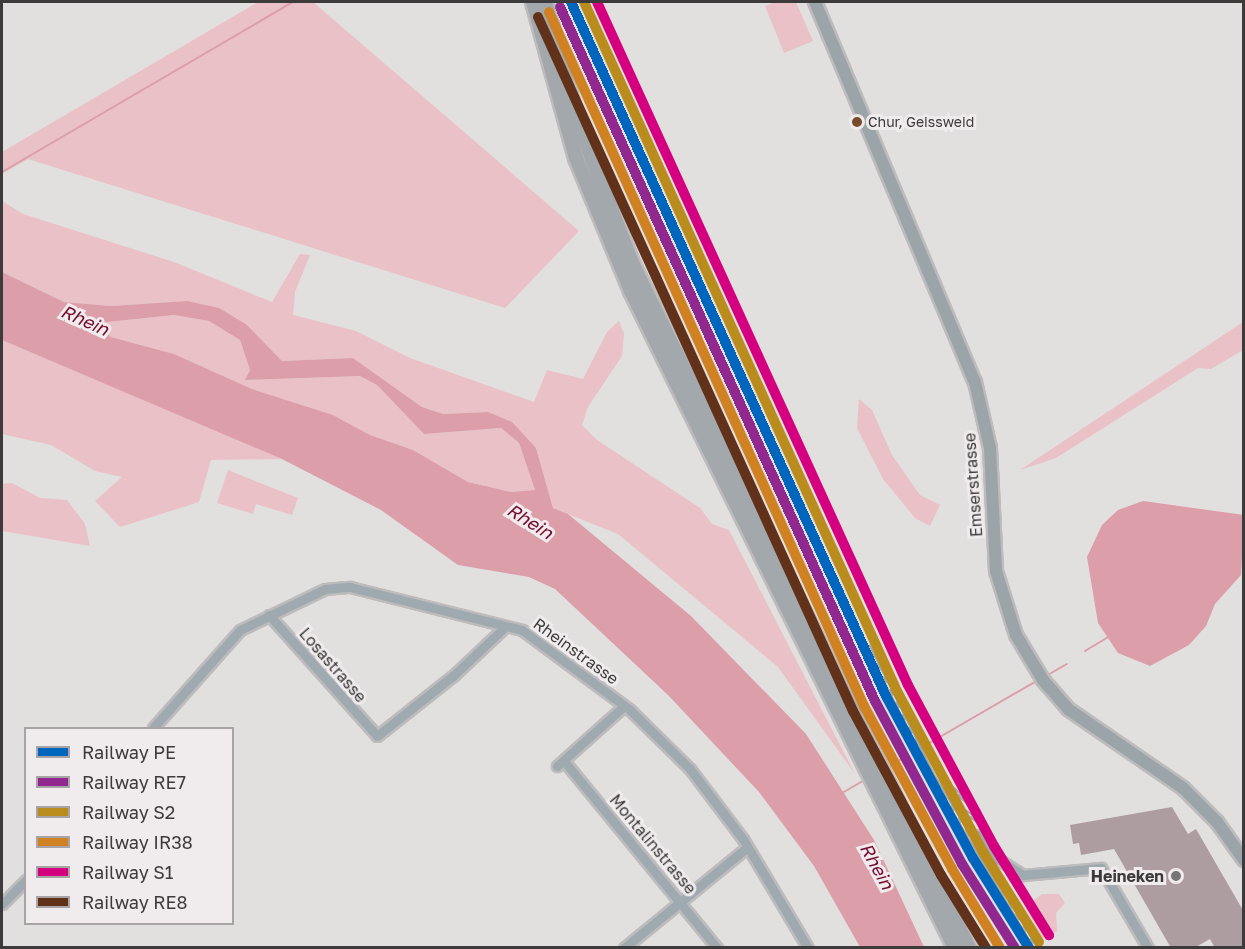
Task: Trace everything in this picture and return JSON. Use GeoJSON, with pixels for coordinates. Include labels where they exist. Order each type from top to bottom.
{"type":"FeatureCollection","features":[{"type":"Feature","properties":{"kind":"highway"},"geometry":{"type":"LineString","coordinates":[[540,4],[573,148],[631,291],[955,948]]}},
{"type":"Feature","properties":{"kind":"highway"},"geometry":{"type":"LineString","coordinates":[[540,4],[588,152],[632,263],[969,948]]}},
{"type":"Feature","properties":{"kind":"main road","name":"Emserstrasse"},"geometry":{"type":"LineString","coordinates":[[815,2],[975,382],[990,448],[999,588],[1028,659],[1053,694],[1099,735],[1183,788],[1217,822],[1244,860]]}},
{"type":"Feature","properties":{"kind":"street","name":"Rheinstrasse"},"geometry":{"type":"LineString","coordinates":[[155,727],[228,640],[269,615],[325,589],[344,587],[506,626],[545,644],[623,707],[690,769],[746,848],[808,948]]}},
{"type":"Feature","properties":{"kind":"street","name":"Losastrasse"},"geometry":{"type":"LineString","coordinates":[[269,615],[374,734],[384,733],[506,626]]}},
{"type":"Feature","properties":{"kind":"street","name":"Montalinstrasse"},"geometry":{"type":"LineString","coordinates":[[623,707],[561,764],[680,900],[717,948]]}},
{"type":"Feature","properties":{"kind":"street"},"geometry":{"type":"LineString","coordinates":[[979,835],[998,859],[1023,875],[1101,868],[1148,948]]}},
{"type":"Feature","properties":{"kind":"street"},"geometry":{"type":"LineString","coordinates":[[624,948],[746,848]]}},
{"type":"Feature","properties":{"kind":"street"},"geometry":{"type":"LineString","coordinates":[[2,904],[24,882]]}},
{"type":"Feature","properties":{"kind":"shaded area"},"geometry":{"type":"Polygon","coordinates":[[[258,2],[313,2],[579,231],[505,308],[28,159],[2,174],[2,152],[258,2]]]}},
{"type":"Feature","properties":{"kind":"shaded area"},"geometry":{"type":"Polygon","coordinates":[[[775,2],[796,2],[813,41],[784,53],[765,6],[775,2]]]}},
{"type":"Feature","properties":{"kind":"shaded area"},"geometry":{"type":"Polygon","coordinates":[[[2,201],[23,214],[174,262],[272,302],[300,254],[310,255],[295,292],[293,315],[356,331],[410,358],[534,402],[547,370],[583,379],[607,332],[619,321],[624,334],[622,356],[588,407],[582,425],[597,440],[700,508],[712,524],[729,530],[855,774],[778,667],[618,534],[553,508],[536,448],[488,412],[443,414],[422,407],[353,358],[282,361],[247,325],[187,301],[111,306],[64,302],[2,272],[2,201]]]}},
{"type":"Feature","properties":{"kind":"shaded area"},"geometry":{"type":"Polygon","coordinates":[[[174,315],[209,321],[240,340],[250,370],[246,380],[360,376],[377,385],[424,434],[501,428],[519,443],[535,490],[511,492],[468,482],[413,450],[370,435],[333,415],[252,389],[174,354],[111,337],[98,323],[174,315]]]}},
{"type":"Feature","properties":{"kind":"shaded area"},"geometry":{"type":"Polygon","coordinates":[[[1243,322],[1243,350],[1211,369],[1198,368],[1056,458],[1020,470],[1243,322]]]}},
{"type":"Feature","properties":{"kind":"shaded area"},"geometry":{"type":"Polygon","coordinates":[[[2,340],[189,417],[282,459],[211,460],[199,502],[120,527],[95,501],[122,477],[95,471],[51,445],[2,434],[2,340]]]}},
{"type":"Feature","properties":{"kind":"shaded area"},"geometry":{"type":"Polygon","coordinates":[[[859,399],[872,410],[892,455],[920,495],[940,505],[930,526],[915,518],[883,479],[857,428],[859,399]]]}},
{"type":"Feature","properties":{"kind":"shaded area"},"geometry":{"type":"Polygon","coordinates":[[[228,470],[298,498],[292,515],[256,504],[253,514],[217,503],[228,470]]]}},
{"type":"Feature","properties":{"kind":"shaded area"},"geometry":{"type":"Polygon","coordinates":[[[12,483],[40,498],[67,500],[85,524],[90,546],[2,531],[2,484],[12,483]]]}},
{"type":"Feature","properties":{"kind":"shaded area"},"geometry":{"type":"Polygon","coordinates":[[[1042,894],[1059,894],[1065,903],[1056,913],[1057,931],[1043,938],[1025,907],[1042,894]]]}},
{"type":"Feature","properties":{"kind":"water","name":"Rhein"},"geometry":{"type":"Polygon","coordinates":[[[2,272],[64,302],[111,306],[187,301],[219,308],[247,325],[282,361],[353,358],[422,407],[443,414],[488,412],[512,422],[536,448],[553,508],[568,514],[691,616],[806,734],[874,840],[924,947],[860,947],[814,866],[759,792],[668,695],[555,589],[529,577],[458,565],[381,510],[282,459],[2,340],[2,272]],[[174,315],[98,323],[111,337],[174,354],[252,389],[333,415],[370,435],[413,450],[468,482],[511,492],[535,490],[519,443],[501,428],[424,434],[377,385],[360,376],[245,380],[250,370],[240,340],[209,321],[174,315]]]}},
{"type":"Feature","properties":{"kind":"water"},"geometry":{"type":"Polygon","coordinates":[[[1143,501],[1244,515],[1241,575],[1215,604],[1206,626],[1189,645],[1150,666],[1118,653],[1098,623],[1087,557],[1102,525],[1118,510],[1143,501]]]}},
{"type":"Feature","properties":{"kind":"building","name":"Heineken"},"geometry":{"type":"Polygon","coordinates":[[[1172,807],[1188,834],[1196,829],[1244,912],[1244,948],[1215,948],[1210,939],[1194,948],[1171,948],[1114,849],[1081,855],[1079,843],[1073,844],[1070,825],[1172,807]]]}},
{"type":"Feature","properties":{"kind":"waterway"},"geometry":{"type":"LineString","coordinates":[[2,172],[293,2]]}},
{"type":"Feature","properties":{"kind":"waterway"},"geometry":{"type":"LineString","coordinates":[[1085,651],[1113,634]]}},
{"type":"Feature","properties":{"kind":"waterway"},"geometry":{"type":"LineString","coordinates":[[1046,676],[1067,664]]}},
{"type":"Feature","properties":{"kind":"waterway"},"geometry":{"type":"LineString","coordinates":[[926,745],[1038,680]]}},
{"type":"Feature","properties":{"kind":"waterway"},"geometry":{"type":"LineString","coordinates":[[890,766],[903,758]]}},
{"type":"Feature","properties":{"kind":"waterway"},"geometry":{"type":"LineString","coordinates":[[842,793],[863,781]]}},
{"type":"Feature","properties":{"kind":"railway"},"geometry":{"type":"LineString","coordinates":[[868,645],[933,775],[1036,948]]}},
{"type":"Feature","properties":{"kind":"railway"},"geometry":{"type":"LineString","coordinates":[[943,780],[980,812]]}},
{"type":"Feature","properties":{"kind":"railway"},"geometry":{"type":"LineString","coordinates":[[965,811],[987,827]]}},
{"type":"Feature","properties":{"kind":"rail line","name":"PE"},"geometry":{"type":"LineString","coordinates":[[571,2],[886,696],[973,858],[1029,948]]}},
{"type":"Feature","properties":{"kind":"rail line","name":"S2"},"geometry":{"type":"LineString","coordinates":[[584,2],[897,691],[983,852],[1039,942]]}},
{"type":"Feature","properties":{"kind":"rail line","name":"S1"},"geometry":{"type":"LineString","coordinates":[[597,2],[908,685],[994,846],[1049,935]]}},
{"type":"Feature","properties":{"kind":"rail line","name":"RE7"},"geometry":{"type":"LineString","coordinates":[[560,7],[875,701],[962,864],[1015,948]]}},
{"type":"Feature","properties":{"kind":"rail line","name":"IR38"},"geometry":{"type":"LineString","coordinates":[[549,12],[864,706],[952,869],[1000,948]]}},
{"type":"Feature","properties":{"kind":"rail line","name":"RE8"},"geometry":{"type":"LineString","coordinates":[[538,17],[853,711],[941,875],[986,948]]}},
{"type":"Feature","properties":{"kind":"place","name":"Chur, Geissweid"},"geometry":{"type":"Point","coordinates":[857,122]}},
{"type":"Feature","properties":{"kind":"place","name":"Heineken"},"geometry":{"type":"Point","coordinates":[1176,876]}}]}
